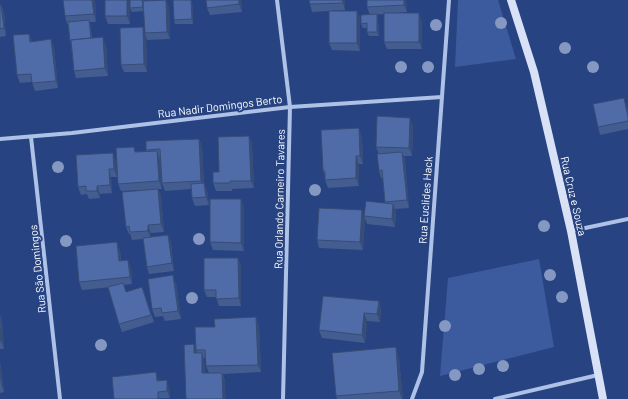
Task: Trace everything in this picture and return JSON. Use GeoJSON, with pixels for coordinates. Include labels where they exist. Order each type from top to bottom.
{"type":"FeatureCollection","features":[{"type":"Feature","properties":{"kind":"street","name":"Rua Orlando Carneiro Tavares"},"geometry":{"type":"LineString","coordinates":[[277,0],[290,107],[283,399]]}},
{"type":"Feature","properties":{"kind":"street","name":"Rua Euclides Hack"},"geometry":{"type":"LineString","coordinates":[[412,399],[422,372],[449,0]]}},
{"type":"Feature","properties":{"kind":"street","name":"Rua Cruz e Souza"},"geometry":{"type":"LineString","coordinates":[[511,0],[534,72],[571,232],[603,399]]}},
{"type":"Feature","properties":{"kind":"street","name":"Rua Nadir Domingos Berto"},"geometry":{"type":"LineString","coordinates":[[0,139],[31,137],[290,107],[442,97]]}},
{"type":"Feature","properties":{"kind":"street","name":"Rua São Domingos"},"geometry":{"type":"LineString","coordinates":[[31,137],[60,399]]}},
{"type":"Feature","properties":{"kind":"street"},"geometry":{"type":"LineString","coordinates":[[571,232],[628,219]]}},
{"type":"Feature","properties":{"kind":"street"},"geometry":{"type":"LineString","coordinates":[[495,399],[598,375]]}},
{"type":"Feature","properties":{"kind":"shaded area"},"geometry":{"type":"Polygon","coordinates":[[[458,0],[498,0],[516,59],[455,67],[458,0]]]}},
{"type":"Feature","properties":{"kind":"shaded area"},"geometry":{"type":"Polygon","coordinates":[[[539,259],[554,347],[440,376],[448,278],[539,259]]]}},
{"type":"Feature","properties":{"kind":"building"},"geometry":{"type":"Polygon","coordinates":[[[63,0],[92,0],[94,14],[65,16],[63,0]]]}},
{"type":"Feature","properties":{"kind":"building"},"geometry":{"type":"Polygon","coordinates":[[[105,0],[127,0],[127,16],[105,16],[105,0]]]}},
{"type":"Feature","properties":{"kind":"building"},"geometry":{"type":"Polygon","coordinates":[[[130,0],[142,0],[143,7],[130,8],[130,0]]]}},
{"type":"Feature","properties":{"kind":"building"},"geometry":{"type":"Polygon","coordinates":[[[166,0],[167,32],[145,33],[143,1],[166,0]]]}},
{"type":"Feature","properties":{"kind":"building"},"geometry":{"type":"Polygon","coordinates":[[[173,0],[191,0],[192,19],[174,20],[173,0]]]}},
{"type":"Feature","properties":{"kind":"building"},"geometry":{"type":"Polygon","coordinates":[[[206,0],[239,0],[239,4],[207,8],[206,0]]]}},
{"type":"Feature","properties":{"kind":"building"},"geometry":{"type":"Polygon","coordinates":[[[309,0],[342,0],[343,3],[310,4],[309,0]]]}},
{"type":"Feature","properties":{"kind":"building"},"geometry":{"type":"Polygon","coordinates":[[[367,0],[404,0],[404,5],[367,7],[367,0]]]}},
{"type":"Feature","properties":{"kind":"building"},"geometry":{"type":"Polygon","coordinates":[[[0,5],[4,28],[0,29],[0,5]]]}},
{"type":"Feature","properties":{"kind":"building"},"geometry":{"type":"Polygon","coordinates":[[[329,11],[357,11],[357,43],[329,43],[329,11]]]}},
{"type":"Feature","properties":{"kind":"building"},"geometry":{"type":"Polygon","coordinates":[[[384,13],[419,13],[419,42],[384,42],[384,13]]]}},
{"type":"Feature","properties":{"kind":"building"},"geometry":{"type":"Polygon","coordinates":[[[377,14],[377,32],[367,32],[367,23],[361,24],[361,15],[377,14]]]}},
{"type":"Feature","properties":{"kind":"building"},"geometry":{"type":"Polygon","coordinates":[[[89,20],[91,38],[70,41],[68,22],[89,20]]]}},
{"type":"Feature","properties":{"kind":"building"},"geometry":{"type":"Polygon","coordinates":[[[143,27],[144,64],[121,65],[120,28],[143,27]]]}},
{"type":"Feature","properties":{"kind":"building"},"geometry":{"type":"Polygon","coordinates":[[[29,34],[30,42],[51,39],[56,81],[32,83],[31,74],[17,75],[13,35],[29,34]]]}},
{"type":"Feature","properties":{"kind":"building"},"geometry":{"type":"Polygon","coordinates":[[[103,37],[105,68],[74,71],[71,40],[103,37]]]}},
{"type":"Feature","properties":{"kind":"building"},"geometry":{"type":"Polygon","coordinates":[[[624,98],[628,121],[598,127],[593,104],[624,98]]]}},
{"type":"Feature","properties":{"kind":"building"},"geometry":{"type":"Polygon","coordinates":[[[377,116],[410,118],[409,148],[376,147],[377,116]]]}},
{"type":"Feature","properties":{"kind":"building"},"geometry":{"type":"Polygon","coordinates":[[[359,128],[360,156],[356,156],[356,178],[325,180],[325,171],[323,171],[321,130],[359,128]]]}},
{"type":"Feature","properties":{"kind":"building"},"geometry":{"type":"Polygon","coordinates":[[[249,136],[251,181],[213,183],[213,172],[219,172],[218,137],[249,136]]]}},
{"type":"Feature","properties":{"kind":"building"},"geometry":{"type":"Polygon","coordinates":[[[199,139],[201,181],[162,183],[160,149],[146,150],[146,141],[199,139]]]}},
{"type":"Feature","properties":{"kind":"building"},"geometry":{"type":"Polygon","coordinates":[[[134,147],[135,152],[157,151],[159,181],[118,184],[116,148],[134,147]]]}},
{"type":"Feature","properties":{"kind":"building"},"geometry":{"type":"Polygon","coordinates":[[[402,152],[407,200],[385,202],[382,170],[379,171],[377,154],[402,152]]]}},
{"type":"Feature","properties":{"kind":"building"},"geometry":{"type":"Polygon","coordinates":[[[113,153],[114,169],[109,169],[110,185],[97,186],[97,191],[86,191],[86,186],[78,187],[76,155],[113,153]]]}},
{"type":"Feature","properties":{"kind":"building"},"geometry":{"type":"Polygon","coordinates":[[[204,183],[206,197],[192,198],[191,184],[204,183]]]}},
{"type":"Feature","properties":{"kind":"building"},"geometry":{"type":"Polygon","coordinates":[[[158,189],[161,224],[148,225],[148,231],[130,232],[129,226],[126,227],[122,192],[158,189]]]}},
{"type":"Feature","properties":{"kind":"building"},"geometry":{"type":"Polygon","coordinates":[[[210,199],[241,199],[241,243],[210,242],[210,199]]]}},
{"type":"Feature","properties":{"kind":"building"},"geometry":{"type":"Polygon","coordinates":[[[366,201],[393,204],[392,219],[364,216],[366,201]]]}},
{"type":"Feature","properties":{"kind":"building"},"geometry":{"type":"Polygon","coordinates":[[[319,208],[362,210],[360,242],[317,240],[319,208]]]}},
{"type":"Feature","properties":{"kind":"building"},"geometry":{"type":"Polygon","coordinates":[[[168,235],[172,263],[147,267],[143,238],[168,235]]]}},
{"type":"Feature","properties":{"kind":"building"},"geometry":{"type":"Polygon","coordinates":[[[117,242],[119,261],[128,260],[130,277],[79,282],[76,246],[117,242]]]}},
{"type":"Feature","properties":{"kind":"building"},"geometry":{"type":"Polygon","coordinates":[[[204,258],[238,258],[239,298],[216,299],[216,290],[204,290],[204,258]]]}},
{"type":"Feature","properties":{"kind":"building"},"geometry":{"type":"Polygon","coordinates":[[[173,275],[178,311],[162,313],[161,308],[152,309],[148,279],[173,275]]]}},
{"type":"Feature","properties":{"kind":"building"},"geometry":{"type":"Polygon","coordinates":[[[123,283],[126,292],[142,287],[151,315],[119,324],[108,287],[123,283]]]}},
{"type":"Feature","properties":{"kind":"building"},"geometry":{"type":"Polygon","coordinates":[[[323,296],[379,301],[377,314],[364,313],[362,335],[319,330],[323,296]]]}},
{"type":"Feature","properties":{"kind":"building"},"geometry":{"type":"Polygon","coordinates":[[[256,317],[258,365],[206,366],[205,350],[196,350],[195,327],[215,327],[214,319],[256,317]]]}},
{"type":"Feature","properties":{"kind":"building"},"geometry":{"type":"Polygon","coordinates":[[[194,344],[194,353],[202,353],[202,373],[222,373],[223,399],[186,399],[184,345],[194,344]]]}},
{"type":"Feature","properties":{"kind":"building"},"geometry":{"type":"Polygon","coordinates":[[[396,347],[399,391],[336,396],[332,353],[396,347]]]}},
{"type":"Feature","properties":{"kind":"building"},"geometry":{"type":"Polygon","coordinates":[[[156,372],[157,381],[167,380],[167,391],[158,392],[158,399],[114,399],[112,377],[156,372]]]}}]}
